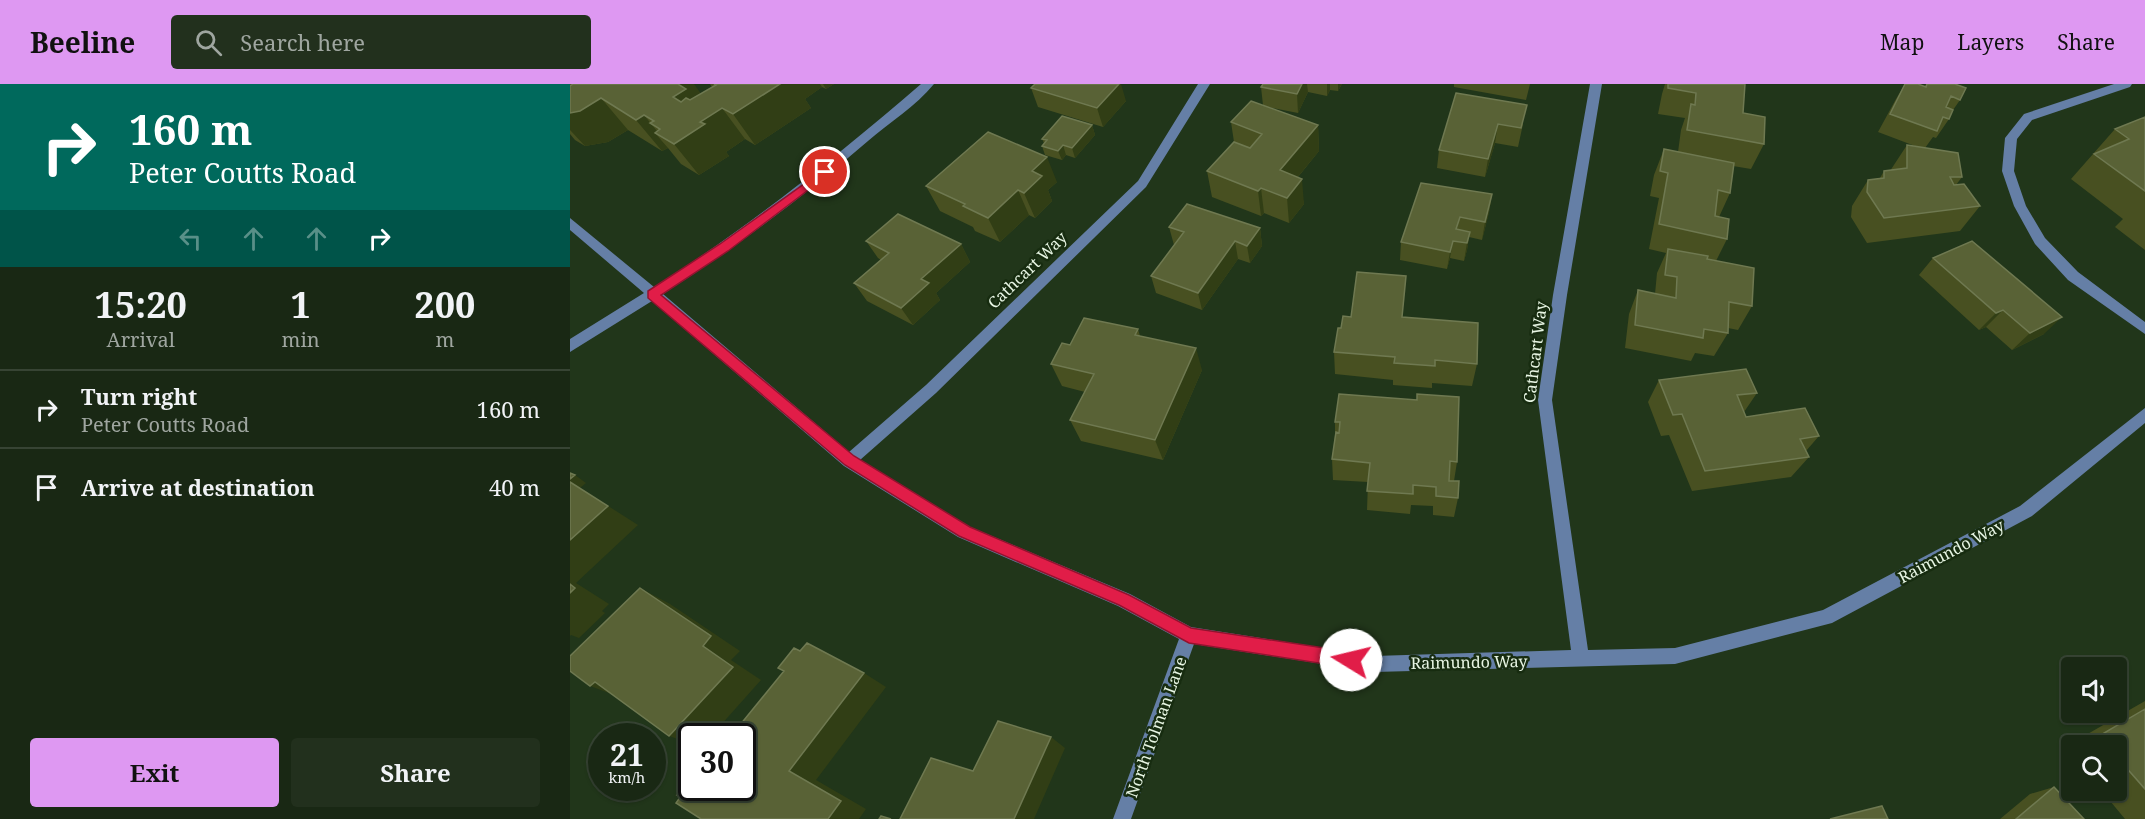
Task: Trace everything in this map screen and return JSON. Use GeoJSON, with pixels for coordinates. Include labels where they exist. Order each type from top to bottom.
{"type":"FeatureCollection","features":[{"type":"Feature","properties":{"kind":"street"},"geometry":{"type":"LineString","coordinates":[[570,346],[724,248],[841,160],[928,84]]}},
{"type":"Feature","properties":{"kind":"street","name":"Cathcart Way"},"geometry":{"type":"LineString","coordinates":[[849,460],[931,389],[1142,184],[1204,84]]}},
{"type":"Feature","properties":{"kind":"street","name":"Cathcart Way"},"geometry":{"type":"LineString","coordinates":[[1581,660],[1545,400],[1596,84]]}},
{"type":"Feature","properties":{"kind":"street"},"geometry":{"type":"LineString","coordinates":[[2126,84],[2028,117],[2011,138],[2008,171],[2020,206],[2040,241],[2073,276],[2145,329]]}},
{"type":"Feature","properties":{"kind":"street","name":"Raimundo Way"},"geometry":{"type":"LineString","coordinates":[[570,224],[849,460],[964,532],[1124,600],[1189,635],[1374,664],[1675,656],[1826,616],[2026,511],[2145,414]]}},
{"type":"Feature","properties":{"kind":"street","name":"North Tolman Lane"},"geometry":{"type":"LineString","coordinates":[[1122,819],[1189,635]]}},
{"type":"Feature","properties":{"kind":"building"},"geometry":{"type":"Polygon","coordinates":[[[573,84],[678,84],[686,89],[673,97],[681,102],[686,98],[690,100],[716,85],[714,84],[780,84],[733,114],[722,108],[700,122],[705,124],[674,144],[655,133],[660,129],[650,123],[654,121],[644,115],[636,120],[601,98],[580,111],[570,113],[570,86],[573,84]]]}},
{"type":"Feature","properties":{"kind":"building"},"geometry":{"type":"Polygon","coordinates":[[[1035,84],[1119,84],[1097,108],[1031,88],[1035,84]]]}},
{"type":"Feature","properties":{"kind":"building"},"geometry":{"type":"Polygon","coordinates":[[[1263,84],[1302,84],[1297,94],[1261,87],[1263,84]]]}},
{"type":"Feature","properties":{"kind":"building"},"geometry":{"type":"Polygon","coordinates":[[[1668,84],[1745,84],[1743,113],[1765,117],[1764,144],[1687,130],[1691,104],[1695,105],[1696,93],[1668,88],[1668,84]]]}},
{"type":"Feature","properties":{"kind":"building"},"geometry":{"type":"Polygon","coordinates":[[[1905,84],[1918,84],[1926,87],[1927,84],[1955,84],[1966,88],[1960,100],[1951,96],[1946,107],[1953,110],[1949,119],[1943,117],[1937,131],[1890,114],[1905,84]]]}},
{"type":"Feature","properties":{"kind":"building"},"geometry":{"type":"Polygon","coordinates":[[[1456,93],[1527,105],[1521,128],[1498,124],[1488,159],[1439,150],[1456,93]]]}},
{"type":"Feature","properties":{"kind":"building"},"geometry":{"type":"Polygon","coordinates":[[[1251,101],[1318,125],[1280,170],[1302,179],[1287,198],[1261,188],[1258,191],[1207,171],[1234,142],[1250,148],[1262,134],[1231,122],[1251,101]]]}},
{"type":"Feature","properties":{"kind":"building"},"geometry":{"type":"Polygon","coordinates":[[[1062,116],[1092,125],[1072,148],[1063,145],[1058,151],[1042,146],[1047,140],[1042,139],[1062,116]]]}},
{"type":"Feature","properties":{"kind":"building"},"geometry":{"type":"Polygon","coordinates":[[[2145,117],[2145,191],[2094,154],[2129,139],[2115,129],[2145,117]]]}},
{"type":"Feature","properties":{"kind":"building"},"geometry":{"type":"Polygon","coordinates":[[[988,132],[1047,157],[1032,171],[1042,176],[1024,193],[1018,190],[988,218],[963,206],[965,204],[926,186],[988,132]]]}},
{"type":"Feature","properties":{"kind":"building"},"geometry":{"type":"Polygon","coordinates":[[[1907,145],[1958,153],[1962,177],[1950,177],[1954,185],[1964,184],[1980,206],[1884,218],[1867,192],[1868,180],[1884,178],[1884,171],[1907,168],[1907,145]]]}},
{"type":"Feature","properties":{"kind":"building"},"geometry":{"type":"Polygon","coordinates":[[[1664,149],[1734,163],[1730,193],[1718,190],[1715,216],[1729,219],[1727,239],[1659,224],[1668,173],[1660,171],[1664,149]]]}},
{"type":"Feature","properties":{"kind":"building"},"geometry":{"type":"Polygon","coordinates":[[[1421,183],[1492,194],[1485,222],[1460,217],[1456,229],[1470,232],[1467,243],[1453,241],[1450,252],[1401,242],[1421,183]]]}},
{"type":"Feature","properties":{"kind":"building"},"geometry":{"type":"Polygon","coordinates":[[[1187,204],[1260,228],[1247,246],[1235,241],[1198,293],[1151,276],[1184,232],[1169,227],[1187,204]]]}},
{"type":"Feature","properties":{"kind":"building"},"geometry":{"type":"Polygon","coordinates":[[[898,214],[961,244],[921,279],[929,283],[901,308],[854,283],[889,253],[866,241],[898,214]]]}},
{"type":"Feature","properties":{"kind":"building"},"geometry":{"type":"Polygon","coordinates":[[[1972,241],[2062,317],[2030,333],[2003,310],[1996,313],[1933,258],[1972,241]]]}},
{"type":"Feature","properties":{"kind":"building"},"geometry":{"type":"Polygon","coordinates":[[[1668,249],[1754,268],[1752,306],[1729,302],[1728,333],[1704,329],[1703,338],[1635,325],[1638,290],[1676,298],[1677,277],[1665,275],[1668,249]]]}},
{"type":"Feature","properties":{"kind":"building"},"geometry":{"type":"Polygon","coordinates":[[[1357,272],[1406,276],[1402,317],[1478,323],[1477,364],[1435,360],[1435,366],[1394,363],[1395,357],[1334,352],[1338,328],[1341,328],[1343,316],[1351,317],[1357,272]]]}},
{"type":"Feature","properties":{"kind":"building"},"geometry":{"type":"Polygon","coordinates":[[[1084,318],[1138,329],[1135,335],[1196,348],[1155,440],[1070,420],[1094,374],[1051,364],[1062,343],[1070,345],[1084,318]]]}},
{"type":"Feature","properties":{"kind":"building"},"geometry":{"type":"Polygon","coordinates":[[[1746,369],[1757,393],[1737,395],[1746,417],[1805,408],[1819,436],[1800,439],[1809,457],[1705,471],[1682,414],[1673,415],[1659,380],[1746,369]]]}},
{"type":"Feature","properties":{"kind":"building"},"geometry":{"type":"Polygon","coordinates":[[[1339,394],[1417,400],[1417,394],[1459,397],[1457,462],[1450,461],[1449,481],[1459,481],[1458,498],[1436,496],[1436,487],[1413,485],[1413,494],[1367,491],[1370,463],[1332,459],[1336,432],[1339,433],[1340,422],[1335,422],[1339,394]]]}},
{"type":"Feature","properties":{"kind":"building"},"geometry":{"type":"Polygon","coordinates":[[[570,482],[608,506],[570,540],[570,482]]]}},
{"type":"Feature","properties":{"kind":"building"},"geometry":{"type":"Polygon","coordinates":[[[640,588],[711,636],[703,646],[733,667],[681,723],[678,723],[678,726],[669,736],[666,734],[666,723],[651,723],[595,682],[590,686],[570,671],[570,656],[640,588]]]}},
{"type":"Feature","properties":{"kind":"building"},"geometry":{"type":"Polygon","coordinates":[[[807,643],[864,673],[789,771],[841,801],[828,819],[701,819],[676,803],[678,800],[756,801],[756,723],[742,723],[784,671],[778,668],[794,648],[800,651],[807,643]]]}},
{"type":"Feature","properties":{"kind":"building"},"geometry":{"type":"Polygon","coordinates":[[[2145,709],[2145,789],[2127,769],[2127,735],[2101,735],[2121,723],[2127,723],[2127,720],[2145,709]]]}},
{"type":"Feature","properties":{"kind":"building"},"geometry":{"type":"Polygon","coordinates":[[[998,721],[1051,737],[1014,819],[900,819],[931,758],[973,771],[998,721]]]}},
{"type":"Feature","properties":{"kind":"building"},"geometry":{"type":"Polygon","coordinates":[[[2054,787],[2061,794],[2061,801],[2067,801],[2084,819],[2016,819],[2054,787]]]}},
{"type":"Feature","properties":{"kind":"building"},"geometry":{"type":"Polygon","coordinates":[[[1882,806],[1888,819],[1830,819],[1882,806]]]}},
{"type":"Feature","properties":{"kind":"route"},"geometry":{"type":"LineString","coordinates":[[825,172],[724,248],[652,295],[849,460],[964,532],[1124,600],[1189,635],[1351,660]]}}]}
